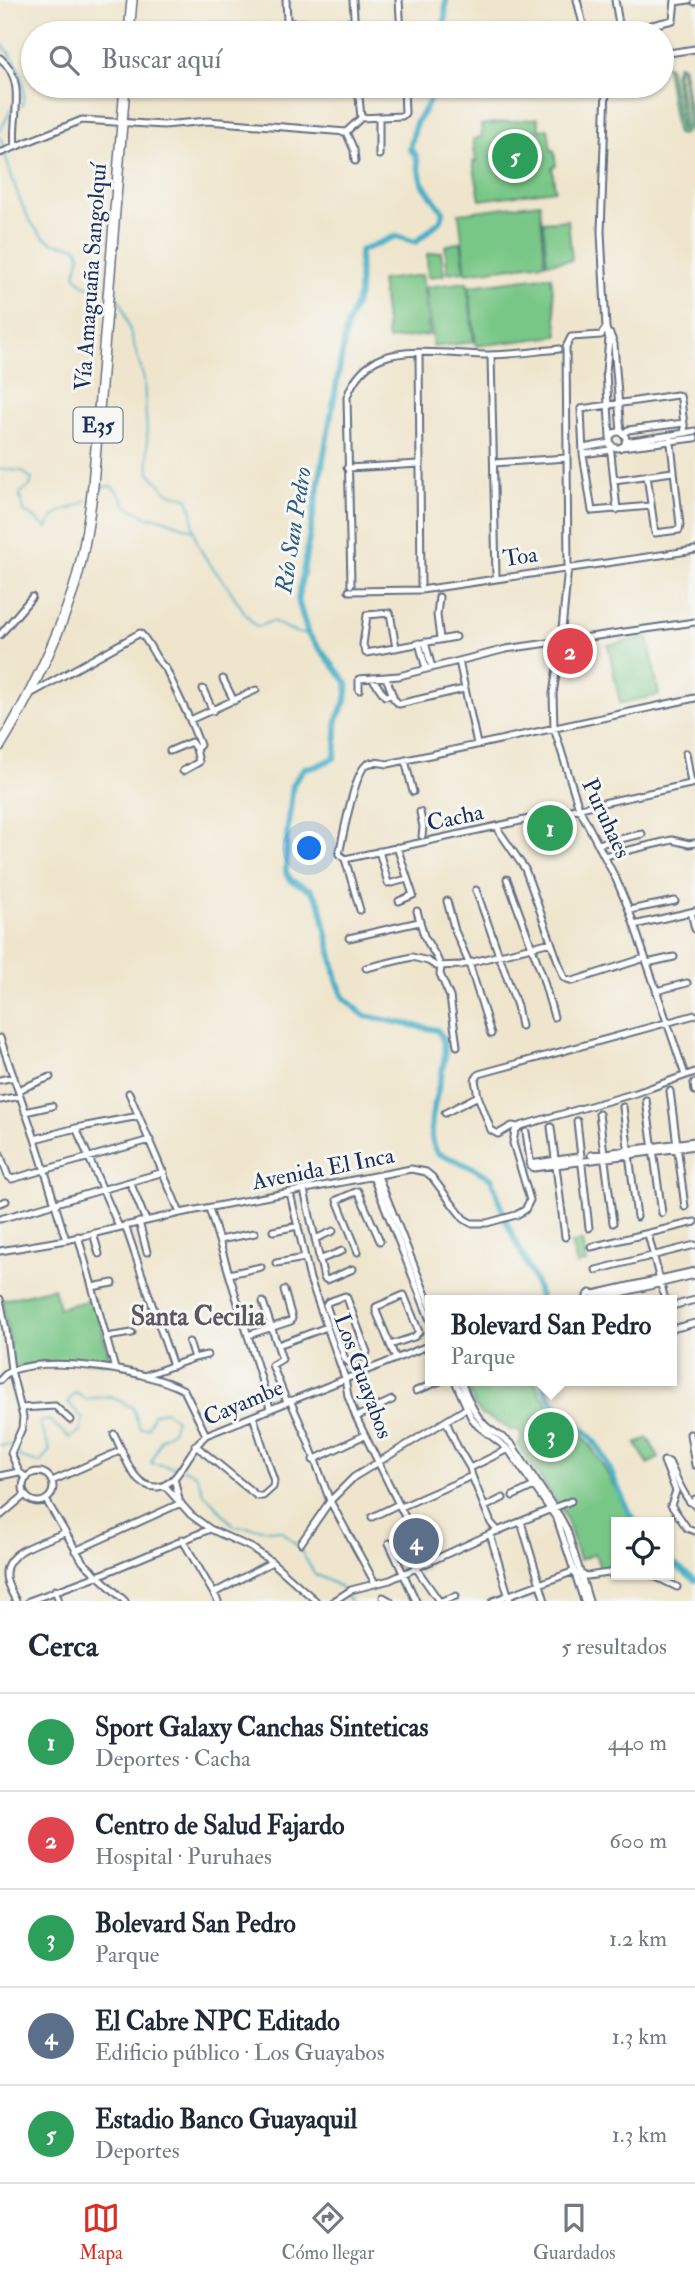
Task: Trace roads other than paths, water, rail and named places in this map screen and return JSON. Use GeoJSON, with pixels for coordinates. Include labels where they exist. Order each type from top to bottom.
{"type":"FeatureCollection","features":[{"type":"Feature","properties":{"kind":"highway"},"geometry":{"type":"LineString","coordinates":[[130,21],[132,0]]}},
{"type":"Feature","properties":{"kind":"highway","name":"Vía Amaguaña Sangolquí"},"geometry":{"type":"LineString","coordinates":[[1,743],[52,645],[74,589],[90,508],[124,98]]}},
{"type":"Feature","properties":{"kind":"street"},"geometry":{"type":"LineString","coordinates":[[286,0],[288,21]]}},
{"type":"Feature","properties":{"kind":"street"},"geometry":{"type":"LineString","coordinates":[[353,0],[354,21]]}},
{"type":"Feature","properties":{"kind":"street"},"geometry":{"type":"LineString","coordinates":[[399,0],[400,21]]}},
{"type":"Feature","properties":{"kind":"street"},"geometry":{"type":"LineString","coordinates":[[577,0],[582,21]]}},
{"type":"Feature","properties":{"kind":"street"},"geometry":{"type":"LineString","coordinates":[[615,0],[618,21]]}},
{"type":"Feature","properties":{"kind":"street"},"geometry":{"type":"LineString","coordinates":[[669,21],[673,20],[675,1],[689,0]]}},
{"type":"Feature","properties":{"kind":"street"},"geometry":{"type":"LineString","coordinates":[[674,52],[695,49]]}},
{"type":"Feature","properties":{"kind":"street"},"geometry":{"type":"LineString","coordinates":[[0,58],[10,69],[18,96],[14,148]]}},
{"type":"Feature","properties":{"kind":"street"},"geometry":{"type":"LineString","coordinates":[[359,98],[360,118]]}},
{"type":"Feature","properties":{"kind":"street"},"geometry":{"type":"LineString","coordinates":[[0,153],[82,120],[164,125],[208,121],[346,132],[360,118],[402,116],[405,113],[404,98]]}},
{"type":"Feature","properties":{"kind":"street"},"geometry":{"type":"LineString","coordinates":[[606,98],[601,232],[606,328],[609,339],[607,404],[615,444]]}},
{"type":"Feature","properties":{"kind":"street"},"geometry":{"type":"LineString","coordinates":[[379,117],[379,155]]}},
{"type":"Feature","properties":{"kind":"street"},"geometry":{"type":"LineString","coordinates":[[346,132],[355,150],[355,160]]}},
{"type":"Feature","properties":{"kind":"street"},"geometry":{"type":"LineString","coordinates":[[606,328],[614,344],[622,434]]}},
{"type":"Feature","properties":{"kind":"street","name":"Puruhaes"},"geometry":{"type":"LineString","coordinates":[[606,328],[601,335],[571,337],[567,343],[568,567],[553,694],[554,728],[579,808],[629,910],[685,1075]]}},
{"type":"Feature","properties":{"kind":"street"},"geometry":{"type":"LineString","coordinates":[[420,464],[347,468],[347,397],[351,385],[366,368],[383,358],[419,353],[491,355],[559,349]]}},
{"type":"Feature","properties":{"kind":"street"},"geometry":{"type":"LineString","coordinates":[[419,353],[421,586]]}},
{"type":"Feature","properties":{"kind":"street"},"geometry":{"type":"LineString","coordinates":[[491,355],[496,577]]}},
{"type":"Feature","properties":{"kind":"street"},"geometry":{"type":"LineString","coordinates":[[606,372],[617,373]]}},
{"type":"Feature","properties":{"kind":"street"},"geometry":{"type":"LineString","coordinates":[[651,506],[592,511],[583,451],[581,409],[680,396],[685,433]]}},
{"type":"Feature","properties":{"kind":"street"},"geometry":{"type":"LineString","coordinates":[[615,444],[628,430],[684,423]]}},
{"type":"Feature","properties":{"kind":"street"},"geometry":{"type":"LineString","coordinates":[[654,427],[656,437]]}},
{"type":"Feature","properties":{"kind":"street"},"geometry":{"type":"LineString","coordinates":[[617,510],[614,480],[615,433],[622,434]]}},
{"type":"Feature","properties":{"kind":"street"},"geometry":{"type":"LineString","coordinates":[[583,451],[656,437],[670,439],[685,433],[695,435]]}},
{"type":"Feature","properties":{"kind":"street"},"geometry":{"type":"LineString","coordinates":[[615,444],[695,435]]}},
{"type":"Feature","properties":{"kind":"street"},"geometry":{"type":"LineString","coordinates":[[647,475],[655,533],[679,530],[670,439]]}},
{"type":"Feature","properties":{"kind":"street"},"geometry":{"type":"LineString","coordinates":[[494,463],[567,458]]}},
{"type":"Feature","properties":{"kind":"street","name":"Toa"},"geometry":{"type":"LineString","coordinates":[[347,468],[350,588],[421,590],[695,550]]}},
{"type":"Feature","properties":{"kind":"street"},"geometry":{"type":"LineString","coordinates":[[614,480],[673,472]]}},
{"type":"Feature","properties":{"kind":"street"},"geometry":{"type":"LineString","coordinates":[[0,635],[32,597]]}},
{"type":"Feature","properties":{"kind":"street"},"geometry":{"type":"LineString","coordinates":[[439,597],[437,615],[440,639]]}},
{"type":"Feature","properties":{"kind":"street"},"geometry":{"type":"LineString","coordinates":[[396,648],[390,613],[366,616],[364,651],[367,653],[396,648],[440,639],[456,637]]}},
{"type":"Feature","properties":{"kind":"street"},"geometry":{"type":"LineString","coordinates":[[359,690],[359,679],[399,676],[506,649],[695,622]]}},
{"type":"Feature","properties":{"kind":"street"},"geometry":{"type":"LineString","coordinates":[[26,697],[140,633],[166,669],[200,746],[196,748]]}},
{"type":"Feature","properties":{"kind":"street"},"geometry":{"type":"LineString","coordinates":[[422,643],[429,669]]}},
{"type":"Feature","properties":{"kind":"street"},"geometry":{"type":"LineString","coordinates":[[459,661],[477,744]]}},
{"type":"Feature","properties":{"kind":"street"},"geometry":{"type":"LineString","coordinates":[[386,677],[399,704],[464,689]]}},
{"type":"Feature","properties":{"kind":"street"},"geometry":{"type":"LineString","coordinates":[[372,678],[385,696],[393,695]]}},
{"type":"Feature","properties":{"kind":"street"},"geometry":{"type":"LineString","coordinates":[[223,679],[234,701]]}},
{"type":"Feature","properties":{"kind":"street"},"geometry":{"type":"LineString","coordinates":[[203,689],[213,711]]}},
{"type":"Feature","properties":{"kind":"street"},"geometry":{"type":"LineString","coordinates":[[190,720],[256,690]]}},
{"type":"Feature","properties":{"kind":"street"},"geometry":{"type":"LineString","coordinates":[[360,910],[345,859],[339,854],[356,783],[363,767],[372,762],[388,764],[695,698]]}},
{"type":"Feature","properties":{"kind":"street"},"geometry":{"type":"LineString","coordinates":[[170,751],[191,742],[196,748],[199,762],[183,771]]}},
{"type":"Feature","properties":{"kind":"street"},"geometry":{"type":"LineString","coordinates":[[686,753],[693,783]]}},
{"type":"Feature","properties":{"kind":"street"},"geometry":{"type":"LineString","coordinates":[[405,760],[413,792]]}},
{"type":"Feature","properties":{"kind":"street","name":"Cacha"},"geometry":{"type":"LineString","coordinates":[[345,859],[422,839],[498,826],[693,783]]}},
{"type":"Feature","properties":{"kind":"street"},"geometry":{"type":"LineString","coordinates":[[419,812],[424,827],[422,839]]}},
{"type":"Feature","properties":{"kind":"street"},"geometry":{"type":"LineString","coordinates":[[498,826],[523,866],[562,975],[570,981],[646,961],[674,957]]}},
{"type":"Feature","properties":{"kind":"street"},"geometry":{"type":"LineString","coordinates":[[598,845],[642,834]]}},
{"type":"Feature","properties":{"kind":"street"},"geometry":{"type":"LineString","coordinates":[[604,856],[672,840],[695,843]]}},
{"type":"Feature","properties":{"kind":"street"},"geometry":{"type":"LineString","coordinates":[[397,847],[413,895],[399,901]]}},
{"type":"Feature","properties":{"kind":"street"},"geometry":{"type":"LineString","coordinates":[[379,851],[390,883],[407,879]]}},
{"type":"Feature","properties":{"kind":"street"},"geometry":{"type":"LineString","coordinates":[[508,879],[554,1017]]}},
{"type":"Feature","properties":{"kind":"street"},"geometry":{"type":"LineString","coordinates":[[477,890],[517,1006],[521,1026]]}},
{"type":"Feature","properties":{"kind":"street"},"geometry":{"type":"LineString","coordinates":[[447,901],[455,931],[470,963],[491,1034]]}},
{"type":"Feature","properties":{"kind":"street"},"geometry":{"type":"LineString","coordinates":[[629,910],[675,901]]}},
{"type":"Feature","properties":{"kind":"street"},"geometry":{"type":"LineString","coordinates":[[416,911],[441,967],[440,974],[452,1006],[457,1046]]}},
{"type":"Feature","properties":{"kind":"street"},"geometry":{"type":"LineString","coordinates":[[634,925],[693,912],[695,929]]}},
{"type":"Feature","properties":{"kind":"street"},"geometry":{"type":"LineString","coordinates":[[349,938],[419,922]]}},
{"type":"Feature","properties":{"kind":"street"},"geometry":{"type":"LineString","coordinates":[[366,968],[412,957],[441,967],[470,963],[551,942]]}},
{"type":"Feature","properties":{"kind":"street"},"geometry":{"type":"LineString","coordinates":[[656,991],[687,983]]}},
{"type":"Feature","properties":{"kind":"street"},"geometry":{"type":"LineString","coordinates":[[695,1015],[481,1073],[475,1080],[491,1130],[498,1134],[512,1126],[518,1128],[525,1123],[636,1093],[695,1072]]}},
{"type":"Feature","properties":{"kind":"street"},"geometry":{"type":"LineString","coordinates":[[0,1038],[66,1240]]}},
{"type":"Feature","properties":{"kind":"street"},"geometry":{"type":"LineString","coordinates":[[0,1080],[14,1077]]}},
{"type":"Feature","properties":{"kind":"street"},"geometry":{"type":"LineString","coordinates":[[0,1100],[50,1077]]}},
{"type":"Feature","properties":{"kind":"street"},"geometry":{"type":"LineString","coordinates":[[694,1083],[695,1091]]}},
{"type":"Feature","properties":{"kind":"street"},"geometry":{"type":"LineString","coordinates":[[670,1091],[685,1207]]}},
{"type":"Feature","properties":{"kind":"street"},"geometry":{"type":"LineString","coordinates":[[130,1093],[180,1213]]}},
{"type":"Feature","properties":{"kind":"street"},"geometry":{"type":"LineString","coordinates":[[445,1113],[478,1096]]}},
{"type":"Feature","properties":{"kind":"street"},"geometry":{"type":"LineString","coordinates":[[646,1100],[662,1213]]}},
{"type":"Feature","properties":{"kind":"street"},"geometry":{"type":"LineString","coordinates":[[25,1112],[52,1106]]}},
{"type":"Feature","properties":{"kind":"street"},"geometry":{"type":"LineString","coordinates":[[623,1107],[637,1217]]}},
{"type":"Feature","properties":{"kind":"street"},"geometry":{"type":"LineString","coordinates":[[599,1114],[613,1223]]}},
{"type":"Feature","properties":{"kind":"street"},"geometry":{"type":"LineString","coordinates":[[35,1139],[139,1116]]}},
{"type":"Feature","properties":{"kind":"street"},"geometry":{"type":"LineString","coordinates":[[577,1121],[589,1228]]}},
{"type":"Feature","properties":{"kind":"street"},"geometry":{"type":"LineString","coordinates":[[551,1127],[565,1237]]}},
{"type":"Feature","properties":{"kind":"street"},"geometry":{"type":"LineString","coordinates":[[76,1128],[101,1190],[122,1226],[173,1366]]}},
{"type":"Feature","properties":{"kind":"street","name":"Avenida El Inca"},"geometry":{"type":"LineString","coordinates":[[0,1251],[66,1240],[180,1213],[411,1169],[426,1172],[432,1177],[464,1219],[474,1224],[487,1223],[522,1213],[530,1200],[513,1143],[518,1128]]}},
{"type":"Feature","properties":{"kind":"street"},"geometry":{"type":"LineString","coordinates":[[526,1132],[530,1164],[695,1144]]}},
{"type":"Feature","properties":{"kind":"street"},"geometry":{"type":"LineString","coordinates":[[0,1154],[12,1179],[150,1140]]}},
{"type":"Feature","properties":{"kind":"street"},"geometry":{"type":"LineString","coordinates":[[0,1219],[164,1172]]}},
{"type":"Feature","properties":{"kind":"street"},"geometry":{"type":"LineString","coordinates":[[375,1176],[426,1295]]}},
{"type":"Feature","properties":{"kind":"street"},"geometry":{"type":"LineString","coordinates":[[375,1176],[425,1307]]}},
{"type":"Feature","properties":{"kind":"street"},"geometry":{"type":"LineString","coordinates":[[130,1182],[146,1221]]}},
{"type":"Feature","properties":{"kind":"street"},"geometry":{"type":"LineString","coordinates":[[342,1183],[347,1195]]}},
{"type":"Feature","properties":{"kind":"street"},"geometry":{"type":"LineString","coordinates":[[304,1190],[325,1279],[353,1269]]}},
{"type":"Feature","properties":{"kind":"street"},"geometry":{"type":"LineString","coordinates":[[358,1252],[337,1201],[347,1195],[359,1191],[380,1241]]}},
{"type":"Feature","properties":{"kind":"street","name":"Los Guayabos"},"geometry":{"type":"LineString","coordinates":[[290,1193],[305,1258],[345,1378],[348,1396],[400,1506],[419,1567],[440,1601]]}},
{"type":"Feature","properties":{"kind":"street"},"geometry":{"type":"LineString","coordinates":[[209,1208],[270,1408]]}},
{"type":"Feature","properties":{"kind":"street"},"geometry":{"type":"LineString","coordinates":[[139,1222],[147,1252]]}},
{"type":"Feature","properties":{"kind":"street"},"geometry":{"type":"LineString","coordinates":[[591,1247],[695,1222]]}},
{"type":"Feature","properties":{"kind":"street"},"geometry":{"type":"LineString","coordinates":[[272,1231],[298,1226]]}},
{"type":"Feature","properties":{"kind":"street"},"geometry":{"type":"LineString","coordinates":[[315,1239],[333,1231]]}},
{"type":"Feature","properties":{"kind":"street"},"geometry":{"type":"LineString","coordinates":[[93,1233],[99,1254]]}},
{"type":"Feature","properties":{"kind":"street"},"geometry":{"type":"LineString","coordinates":[[219,1240],[254,1233]]}},
{"type":"Feature","properties":{"kind":"street"},"geometry":{"type":"LineString","coordinates":[[648,1234],[664,1295]]}},
{"type":"Feature","properties":{"kind":"street"},"geometry":{"type":"LineString","coordinates":[[78,1236],[115,1369]]}},
{"type":"Feature","properties":{"kind":"street"},"geometry":{"type":"LineString","coordinates":[[596,1270],[695,1245]]}},
{"type":"Feature","properties":{"kind":"street"},"geometry":{"type":"LineString","coordinates":[[319,1260],[342,1251]]}},
{"type":"Feature","properties":{"kind":"street"},"geometry":{"type":"LineString","coordinates":[[276,1263],[305,1258]]}},
{"type":"Feature","properties":{"kind":"street"},"geometry":{"type":"LineString","coordinates":[[229,1274],[261,1267]]}},
{"type":"Feature","properties":{"kind":"street"},"geometry":{"type":"LineString","coordinates":[[606,1295],[695,1273]]}},
{"type":"Feature","properties":{"kind":"street"},"geometry":{"type":"LineString","coordinates":[[92,1287],[113,1283]]}},
{"type":"Feature","properties":{"kind":"street"},"geometry":{"type":"LineString","coordinates":[[248,1335],[292,1320],[284,1290]]}},
{"type":"Feature","properties":{"kind":"street"},"geometry":{"type":"LineString","coordinates":[[390,1345],[418,1335],[419,1332],[404,1295],[376,1307],[390,1345],[396,1359]]}},
{"type":"Feature","properties":{"kind":"street"},"geometry":{"type":"LineString","coordinates":[[346,1297],[367,1352],[365,1356],[346,1361],[330,1331],[327,1303],[346,1297]]}},
{"type":"Feature","properties":{"kind":"street"},"geometry":{"type":"LineString","coordinates":[[0,1299],[11,1370],[21,1408],[22,1428],[11,1450],[12,1458],[19,1472],[27,1478]]}},
{"type":"Feature","properties":{"kind":"street"},"geometry":{"type":"LineString","coordinates":[[677,1305],[695,1300]]}},
{"type":"Feature","properties":{"kind":"street"},"geometry":{"type":"LineString","coordinates":[[263,1303],[282,1359],[272,1365],[308,1441],[330,1501],[374,1583]]}},
{"type":"Feature","properties":{"kind":"street"},"geometry":{"type":"LineString","coordinates":[[677,1326],[695,1323]]}},
{"type":"Feature","properties":{"kind":"street"},"geometry":{"type":"LineString","coordinates":[[278,1345],[330,1331]]}},
{"type":"Feature","properties":{"kind":"street"},"geometry":{"type":"LineString","coordinates":[[106,1338],[132,1333]]}},
{"type":"Feature","properties":{"kind":"street"},"geometry":{"type":"LineString","coordinates":[[190,1342],[194,1358]]}},
{"type":"Feature","properties":{"kind":"street","name":"Cayambe"},"geometry":{"type":"LineString","coordinates":[[165,1486],[176,1476],[195,1446],[206,1435],[425,1347]]}},
{"type":"Feature","properties":{"kind":"street"},"geometry":{"type":"LineString","coordinates":[[144,1376],[207,1355]]}},
{"type":"Feature","properties":{"kind":"street"},"geometry":{"type":"LineString","coordinates":[[0,1380],[11,1370],[69,1364],[115,1369],[144,1376],[184,1390],[206,1435]]}},
{"type":"Feature","properties":{"kind":"street"},"geometry":{"type":"LineString","coordinates":[[416,1391],[428,1386]]}},
{"type":"Feature","properties":{"kind":"street"},"geometry":{"type":"LineString","coordinates":[[458,1386],[478,1426],[508,1449],[552,1509]]}},
{"type":"Feature","properties":{"kind":"street"},"geometry":{"type":"LineString","coordinates":[[463,1386],[469,1407],[486,1426],[506,1438],[512,1445],[552,1509],[579,1574],[587,1601]]}},
{"type":"Feature","properties":{"kind":"street"},"geometry":{"type":"LineString","coordinates":[[356,1417],[392,1400]]}},
{"type":"Feature","properties":{"kind":"street"},"geometry":{"type":"LineString","coordinates":[[21,1408],[55,1406],[70,1420]]}},
{"type":"Feature","properties":{"kind":"street"},"geometry":{"type":"LineString","coordinates":[[301,1543],[330,1501],[354,1477],[469,1407]]}},
{"type":"Feature","properties":{"kind":"street"},"geometry":{"type":"LineString","coordinates":[[195,1446],[257,1496],[263,1496],[274,1484],[253,1416]]}},
{"type":"Feature","properties":{"kind":"street"},"geometry":{"type":"LineString","coordinates":[[446,1421],[470,1468],[493,1527],[498,1531]]}},
{"type":"Feature","properties":{"kind":"street"},"geometry":{"type":"LineString","coordinates":[[114,1434],[132,1472],[142,1484],[165,1486],[191,1515],[209,1529],[252,1548],[316,1601]]}},
{"type":"Feature","properties":{"kind":"street"},"geometry":{"type":"LineString","coordinates":[[690,1434],[695,1465]]}},
{"type":"Feature","properties":{"kind":"street"},"geometry":{"type":"LineString","coordinates":[[313,1460],[365,1435]]}},
{"type":"Feature","properties":{"kind":"street"},"geometry":{"type":"LineString","coordinates":[[470,1468],[508,1449]]}},
{"type":"Feature","properties":{"kind":"street"},"geometry":{"type":"LineString","coordinates":[[52,1481],[122,1450]]}},
{"type":"Feature","properties":{"kind":"street"},"geometry":{"type":"LineString","coordinates":[[693,1502],[679,1487],[678,1479],[666,1460],[664,1464],[673,1479],[676,1491],[671,1505],[687,1528],[695,1531]]}},
{"type":"Feature","properties":{"kind":"street"},"geometry":{"type":"LineString","coordinates":[[0,1476],[19,1472]]}},
{"type":"Feature","properties":{"kind":"street"},"geometry":{"type":"LineString","coordinates":[[34,1473],[42,1473],[52,1481],[53,1490],[46,1500],[32,1501],[25,1495],[23,1486],[27,1478],[34,1473]]}},
{"type":"Feature","properties":{"kind":"street"},"geometry":{"type":"LineString","coordinates":[[176,1476],[181,1503]]}},
{"type":"Feature","properties":{"kind":"street"},"geometry":{"type":"LineString","coordinates":[[372,1517],[472,1476]]}},
{"type":"Feature","properties":{"kind":"street"},"geometry":{"type":"LineString","coordinates":[[513,1496],[534,1486]]}},
{"type":"Feature","properties":{"kind":"street"},"geometry":{"type":"LineString","coordinates":[[0,1516],[25,1495]]}},
{"type":"Feature","properties":{"kind":"street"},"geometry":{"type":"LineString","coordinates":[[485,1507],[503,1498]]}},
{"type":"Feature","properties":{"kind":"street"},"geometry":{"type":"LineString","coordinates":[[46,1500],[75,1551],[125,1601]]}},
{"type":"Feature","properties":{"kind":"street"},"geometry":{"type":"LineString","coordinates":[[337,1599],[351,1590],[403,1574],[571,1501]]}},
{"type":"Feature","properties":{"kind":"street"},"geometry":{"type":"LineString","coordinates":[[75,1551],[181,1503]]}},
{"type":"Feature","properties":{"kind":"street"},"geometry":{"type":"LineString","coordinates":[[521,1522],[545,1601]]}},
{"type":"Feature","properties":{"kind":"street"},"geometry":{"type":"LineString","coordinates":[[29,1601],[209,1529]]}},
{"type":"Feature","properties":{"kind":"street"},"geometry":{"type":"LineString","coordinates":[[16,1601],[5,1573],[10,1560],[16,1554],[64,1533]]}},
{"type":"Feature","properties":{"kind":"street"},"geometry":{"type":"LineString","coordinates":[[490,1534],[509,1598]]}},
{"type":"Feature","properties":{"kind":"street"},"geometry":{"type":"LineString","coordinates":[[182,1539],[218,1601]]}},
{"type":"Feature","properties":{"kind":"street"},"geometry":{"type":"LineString","coordinates":[[389,1543],[413,1600]]}},
{"type":"Feature","properties":{"kind":"street"},"geometry":{"type":"LineString","coordinates":[[214,1593],[272,1562]]}},
{"type":"Feature","properties":{"kind":"street"},"geometry":{"type":"LineString","coordinates":[[493,1601],[509,1598],[572,1572],[611,1572]]}},
{"type":"Feature","properties":{"kind":"street"},"geometry":{"type":"LineString","coordinates":[[662,1580],[677,1587]]}},
{"type":"Feature","properties":{"kind":"street"},"geometry":{"type":"LineString","coordinates":[[55,1590],[60,1601]]}},
{"type":"Feature","properties":{"kind":"street"},"geometry":{"type":"LineString","coordinates":[[440,1601],[456,1595]]}},
{"type":"Feature","properties":{"kind":"street"},"geometry":{"type":"LineString","coordinates":[[383,1597],[390,1601]]}},
{"type":"Feature","properties":{"kind":"waterway","name":"Río San Pedro"},"geometry":{"type":"LineString","coordinates":[[445,21],[446,0]]}},
{"type":"Feature","properties":{"kind":"waterway"},"geometry":{"type":"LineString","coordinates":[[0,42],[12,56],[21,75]]}},
{"type":"Feature","properties":{"kind":"waterway"},"geometry":{"type":"LineString","coordinates":[[22,106],[24,98]]}},
{"type":"Feature","properties":{"kind":"waterway","name":"Río San Pedro"},"geometry":{"type":"LineString","coordinates":[[430,98],[416,123],[410,149],[416,156],[422,183],[443,212],[441,220],[416,242],[396,236],[360,251],[359,295],[347,326],[298,600],[308,634],[347,683],[347,693],[337,722],[334,758],[317,766],[304,768],[293,784],[286,873],[292,881],[311,890],[320,903],[337,980],[344,998],[365,1016],[437,1030],[443,1041],[445,1055],[432,1121],[432,1138],[437,1153],[476,1169],[492,1179],[506,1221],[539,1295]]}},
{"type":"Feature","properties":{"kind":"waterway"},"geometry":{"type":"LineString","coordinates":[[0,131],[12,108]]}},
{"type":"Feature","properties":{"kind":"waterway"},"geometry":{"type":"LineString","coordinates":[[0,137],[18,195],[31,223],[50,241],[77,247],[80,255],[75,274],[86,286],[101,286]]}},
{"type":"Feature","properties":{"kind":"waterway"},"geometry":{"type":"LineString","coordinates":[[114,294],[122,304],[144,379],[149,472],[167,492],[188,499],[199,547],[252,622],[257,627],[272,621],[297,633],[308,634]]}},
{"type":"Feature","properties":{"kind":"waterway"},"geometry":{"type":"LineString","coordinates":[[0,469],[22,471],[32,479],[30,486],[20,493],[20,498],[25,513],[47,528],[60,512],[87,500]]}},
{"type":"Feature","properties":{"kind":"waterway"},"geometry":{"type":"LineString","coordinates":[[101,487],[111,486],[126,505],[146,517],[159,518],[193,530]]}},
{"type":"Feature","properties":{"kind":"waterway","name":"Río San Pedro"},"geometry":{"type":"LineString","coordinates":[[544,1386],[555,1404],[596,1444],[632,1517]]}},
{"type":"Feature","properties":{"kind":"waterway"},"geometry":{"type":"LineString","coordinates":[[16,1449],[21,1458],[40,1463],[50,1450],[39,1422],[49,1420],[70,1438],[80,1431],[83,1419],[68,1402],[75,1393],[86,1399],[110,1396],[133,1408],[140,1428],[148,1428],[153,1414],[166,1411],[176,1420],[172,1431],[161,1439],[151,1463],[178,1468]]}},
{"type":"Feature","properties":{"kind":"waterway"},"geometry":{"type":"LineString","coordinates":[[0,1445],[13,1445]]}},
{"type":"Feature","properties":{"kind":"waterway"},"geometry":{"type":"LineString","coordinates":[[183,1469],[196,1474],[203,1492],[234,1526],[282,1531],[299,1548],[315,1574],[339,1586],[343,1591]]}},
{"type":"Feature","properties":{"kind":"waterway","name":"Río San Pedro"},"geometry":{"type":"LineString","coordinates":[[674,1565],[695,1580]]}},
{"type":"Feature","properties":{"kind":"waterway"},"geometry":{"type":"LineString","coordinates":[[346,1596],[350,1601]]}},
{"type":"Feature","properties":{"kind":"place","name":"Estadio Banco Guayaquil"},"geometry":{"type":"Point","coordinates":[515,156]}},
{"type":"Feature","properties":{"kind":"place","name":"Centro de Salud Fajardo"},"geometry":{"type":"Point","coordinates":[570,651]}},
{"type":"Feature","properties":{"kind":"place","name":"Sport Galaxy Canchas Sinteticas"},"geometry":{"type":"Point","coordinates":[550,828]}},
{"type":"Feature","properties":{"kind":"place","name":"Bolevard San Pedro"},"geometry":{"type":"Point","coordinates":[551,1435]}},
{"type":"Feature","properties":{"kind":"place","name":"El Cabre NPC Editado"},"geometry":{"type":"Point","coordinates":[416,1541]}},
{"type":"Feature","properties":{"kind":"district","name":"Santa Cecilia"},"geometry":{"type":"Point","coordinates":[198,1316]}}]}
